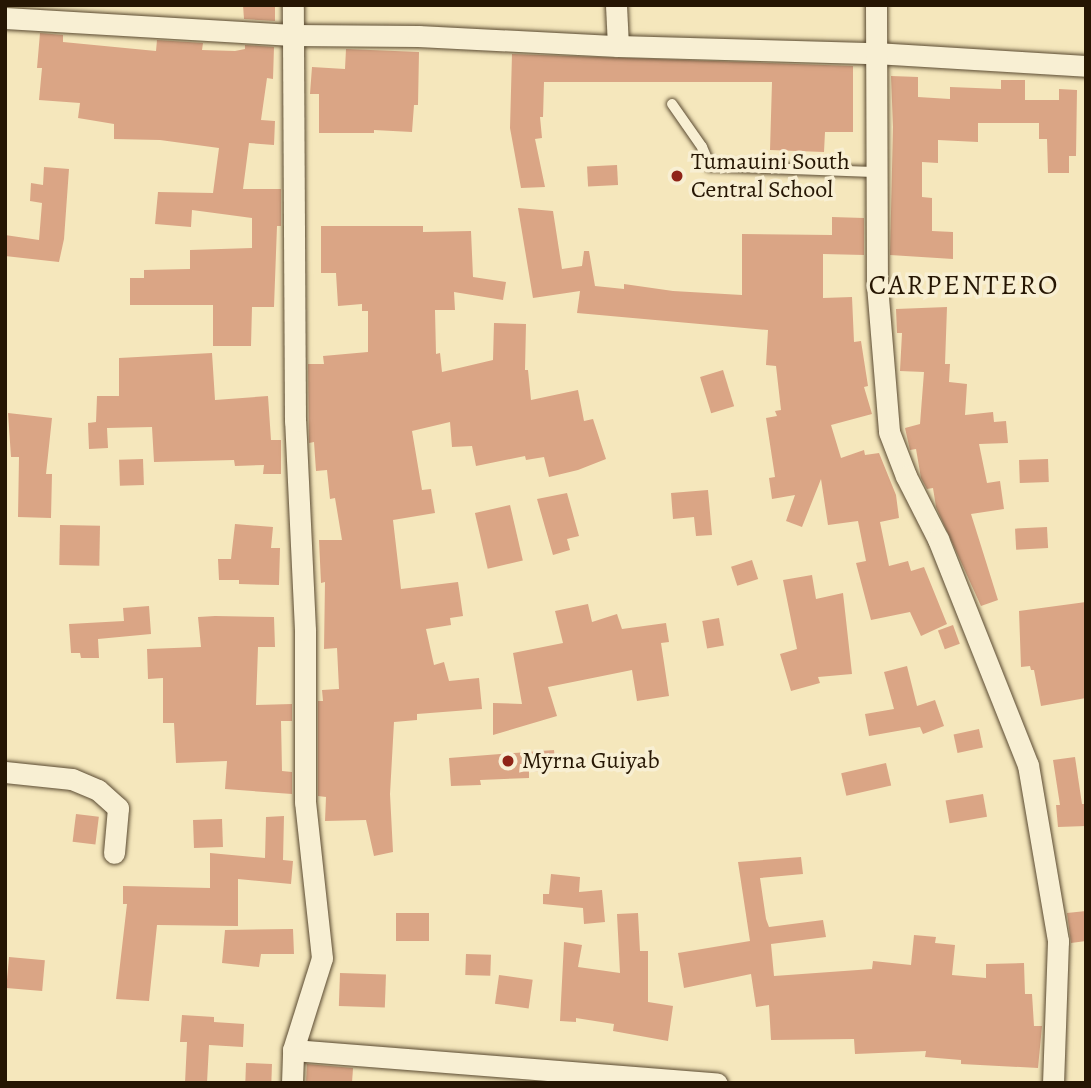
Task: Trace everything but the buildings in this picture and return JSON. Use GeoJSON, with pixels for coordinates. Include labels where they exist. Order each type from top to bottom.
{"type":"FeatureCollection","features":[{"type":"Feature","properties":{"kind":"street"},"geometry":{"type":"LineString","coordinates":[[292,1083],[293,1050],[322,958],[304,802],[305,630],[295,421],[293,5]]}},
{"type":"Feature","properties":{"kind":"street"},"geometry":{"type":"LineString","coordinates":[[616,5],[618,46]]}},
{"type":"Feature","properties":{"kind":"street"},"geometry":{"type":"LineString","coordinates":[[876,5],[877,285],[889,432],[906,476],[938,540],[1028,765],[1058,941],[1053,1083]]}},
{"type":"Feature","properties":{"kind":"street"},"geometry":{"type":"LineString","coordinates":[[5,18],[292,35],[418,36],[618,46],[875,53],[1086,66]]}},
{"type":"Feature","properties":{"kind":"street"},"geometry":{"type":"LineString","coordinates":[[5,772],[72,779],[98,790],[118,808],[114,853]]}},
{"type":"Feature","properties":{"kind":"street"},"geometry":{"type":"LineString","coordinates":[[293,1050],[717,1083]]}},
{"type":"Feature","properties":{"kind":"lane"},"geometry":{"type":"LineString","coordinates":[[672,103],[702,147],[710,166],[875,172]]}},
{"type":"Feature","properties":{"kind":"place","name":"Tumauini South Central School"},"geometry":{"type":"Point","coordinates":[677,176]}},
{"type":"Feature","properties":{"kind":"place","name":"Myrna Guiyab"},"geometry":{"type":"Point","coordinates":[508,761]}},
{"type":"Feature","properties":{"kind":"district","name":"CARPENTERO"},"geometry":{"type":"Point","coordinates":[964,285]}}]}
